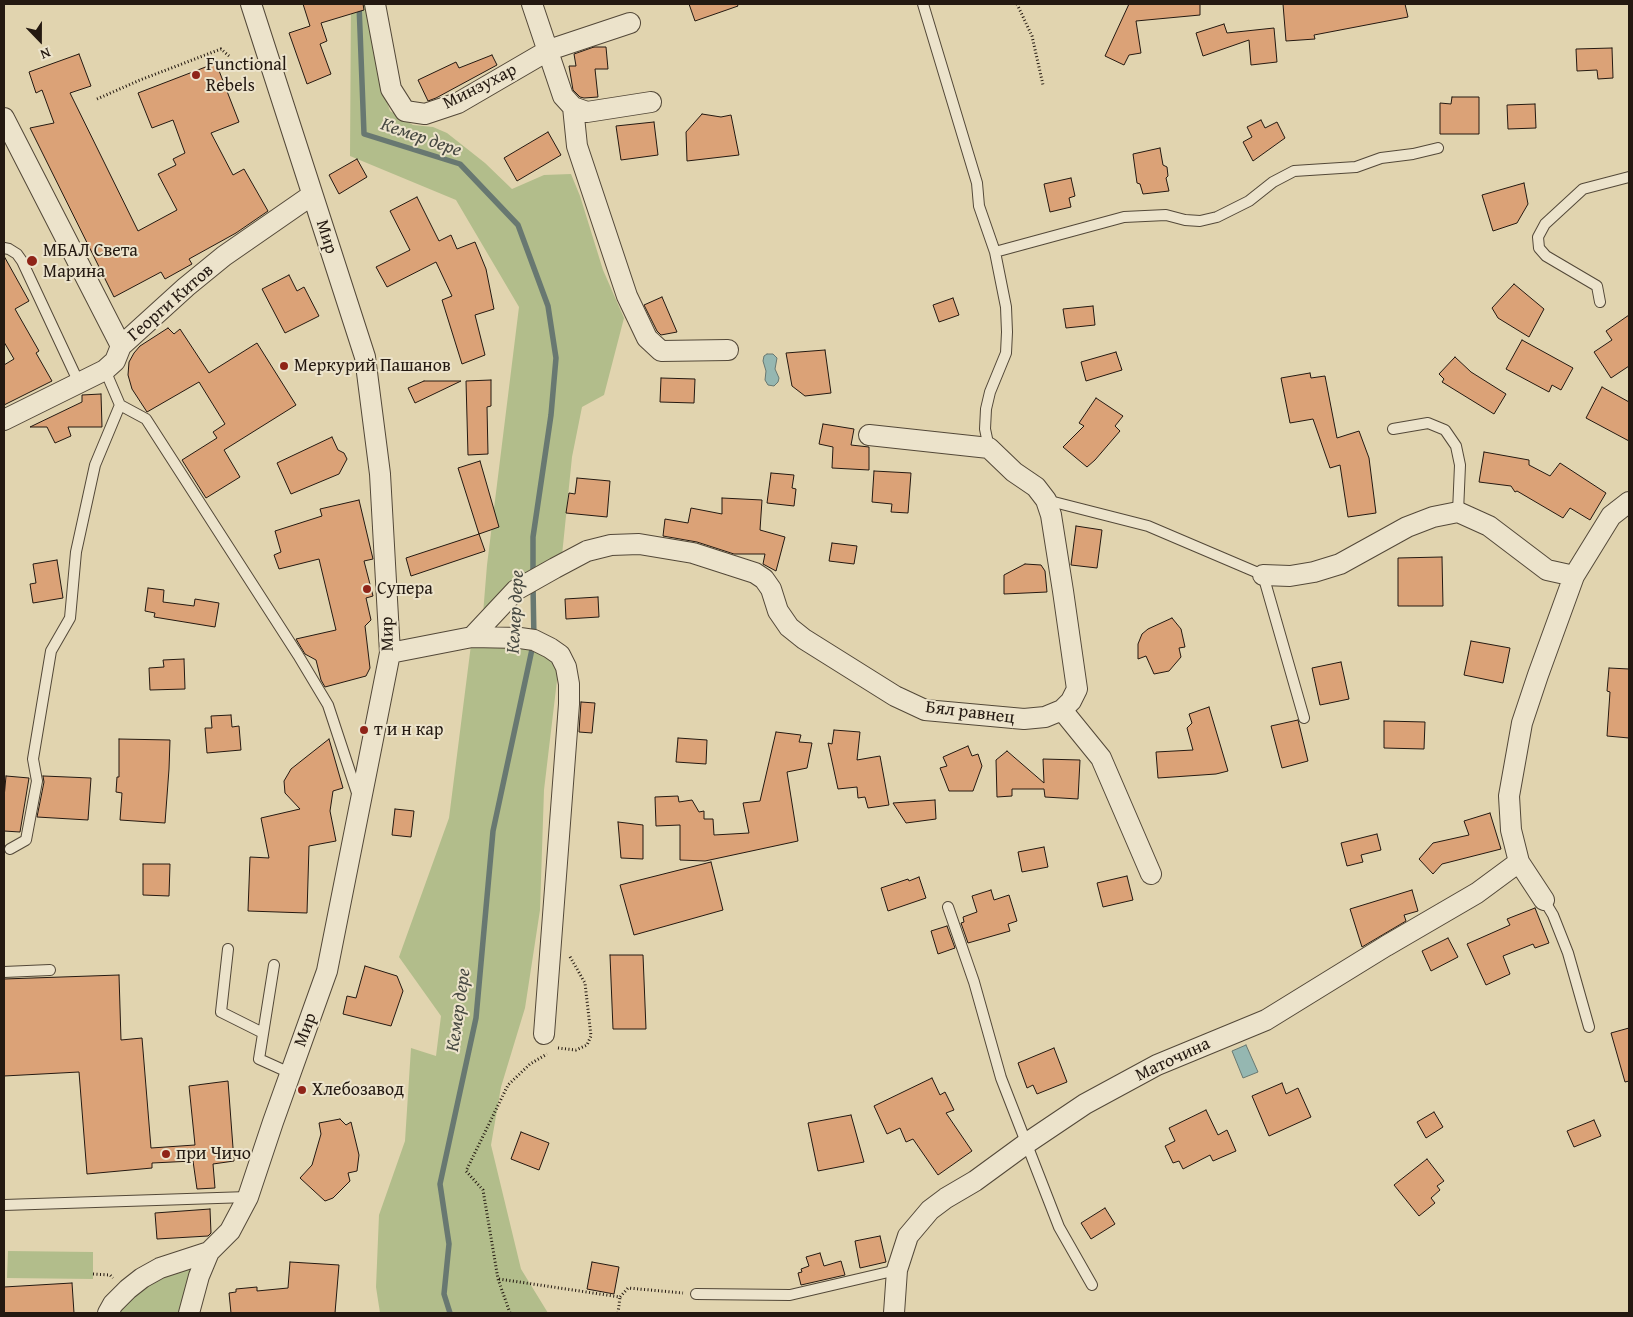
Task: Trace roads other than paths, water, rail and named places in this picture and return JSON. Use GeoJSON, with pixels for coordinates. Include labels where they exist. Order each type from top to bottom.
{"type":"FeatureCollection","features":[{"type":"Feature","properties":{"kind":"street","name":"Мир"},"geometry":{"type":"LineString","coordinates":[[189,1313],[199,1276],[209,1252],[230,1231],[248,1197],[326,971],[390,652],[380,474],[365,357],[251,4]]}},
{"type":"Feature","properties":{"kind":"street","name":"Минзухар"},"geometry":{"type":"LineString","coordinates":[[376,4],[391,89],[405,110],[425,114],[458,103],[549,50],[630,22]]}},
{"type":"Feature","properties":{"kind":"street"},"geometry":{"type":"LineString","coordinates":[[532,4],[563,96],[573,107],[587,112],[652,102]]}},
{"type":"Feature","properties":{"kind":"street"},"geometry":{"type":"LineString","coordinates":[[573,107],[577,146],[627,296],[647,338],[671,357],[728,350]]}},
{"type":"Feature","properties":{"kind":"street"},"geometry":{"type":"LineString","coordinates":[[4,118],[121,346]]}},
{"type":"Feature","properties":{"kind":"street","name":"Георги Китов"},"geometry":{"type":"LineString","coordinates":[[4,420],[105,370],[115,361],[121,346],[193,281],[224,256],[312,195]]}},
{"type":"Feature","properties":{"kind":"street"},"geometry":{"type":"LineString","coordinates":[[869,435],[989,448],[1014,472],[1036,487],[1046,500],[1064,591],[1077,689],[1071,701],[1062,710],[1101,758],[1151,874]]}},
{"type":"Feature","properties":{"kind":"street"},"geometry":{"type":"LineString","coordinates":[[1544,900],[1519,862],[1511,830],[1509,796],[1514,760],[1522,723],[1574,576],[1611,516],[1629,502]]}},
{"type":"Feature","properties":{"kind":"street"},"geometry":{"type":"LineString","coordinates":[[1263,575],[1290,576],[1314,572],[1340,564],[1406,527],[1433,517],[1458,512],[1489,526],[1546,570],[1574,576]]}},
{"type":"Feature","properties":{"kind":"street","name":"Бял равнец"},"geometry":{"type":"LineString","coordinates":[[472,637],[516,590],[555,568],[587,551],[611,545],[639,544],[693,553],[755,573],[764,579],[771,589],[778,612],[789,627],[804,639],[909,703],[926,710],[1024,719],[1045,717],[1062,710]]}},
{"type":"Feature","properties":{"kind":"street"},"geometry":{"type":"LineString","coordinates":[[390,652],[472,637],[520,638],[534,640],[550,648],[560,656],[566,668],[569,684],[552,932],[550,1041]]}},
{"type":"Feature","properties":{"kind":"street","name":"Маточина"},"geometry":{"type":"LineString","coordinates":[[894,1313],[897,1270],[908,1236],[930,1210],[946,1198],[975,1181],[1028,1142],[1085,1104],[1157,1065],[1266,1020],[1386,946],[1477,894],[1519,862]]}},
{"type":"Feature","properties":{"kind":"street","name":"Мир"},"geometry":{"type":"LineString","coordinates":[[108,1313],[113,1304],[142,1278],[160,1268],[209,1252]]}},
{"type":"Feature","properties":{"kind":"lane"},"geometry":{"type":"LineString","coordinates":[[923,4],[976,183],[980,206],[995,252],[1006,306],[1006,353],[990,392],[986,410],[985,429],[989,448]]}},
{"type":"Feature","properties":{"kind":"lane"},"geometry":{"type":"LineString","coordinates":[[995,252],[1124,217],[1166,215],[1185,220],[1200,221],[1217,217],[1249,201],[1273,182],[1294,171],[1356,167],[1381,158],[1413,154],[1438,148]]}},
{"type":"Feature","properties":{"kind":"lane"},"geometry":{"type":"LineString","coordinates":[[1600,302],[1597,286],[1546,256],[1539,248],[1538,237],[1544,224],[1583,189],[1629,177]]}},
{"type":"Feature","properties":{"kind":"lane"},"geometry":{"type":"LineString","coordinates":[[4,248],[16,254],[22,262],[79,383]]}},
{"type":"Feature","properties":{"kind":"lane"},"geometry":{"type":"LineString","coordinates":[[105,370],[120,405],[146,419],[298,655],[328,705],[360,801]]}},
{"type":"Feature","properties":{"kind":"lane"},"geometry":{"type":"LineString","coordinates":[[10,849],[26,840],[37,781],[33,759],[51,651],[70,618],[76,552],[94,465],[120,405]]}},
{"type":"Feature","properties":{"kind":"lane"},"geometry":{"type":"LineString","coordinates":[[1393,429],[1428,423],[1445,430],[1456,446],[1460,465],[1458,512]]}},
{"type":"Feature","properties":{"kind":"lane"},"geometry":{"type":"LineString","coordinates":[[1046,500],[1148,526],[1263,575],[1304,718]]}},
{"type":"Feature","properties":{"kind":"lane"},"geometry":{"type":"LineString","coordinates":[[1544,900],[1553,915],[1568,953],[1589,1027]]}},
{"type":"Feature","properties":{"kind":"lane"},"geometry":{"type":"LineString","coordinates":[[948,907],[974,982],[1001,1078],[1028,1142],[1060,1227],[1092,1285]]}},
{"type":"Feature","properties":{"kind":"lane"},"geometry":{"type":"LineString","coordinates":[[228,949],[222,1012],[263,1033]]}},
{"type":"Feature","properties":{"kind":"lane"},"geometry":{"type":"LineString","coordinates":[[274,965],[259,1059],[290,1073]]}},
{"type":"Feature","properties":{"kind":"lane"},"geometry":{"type":"LineString","coordinates":[[4,972],[50,970]]}},
{"type":"Feature","properties":{"kind":"lane"},"geometry":{"type":"LineString","coordinates":[[4,1205],[248,1197]]}},
{"type":"Feature","properties":{"kind":"lane"},"geometry":{"type":"LineString","coordinates":[[696,1294],[790,1295],[897,1270]]}},
{"type":"Feature","properties":{"kind":"water"},"geometry":{"type":"Polygon","coordinates":[[[773,354],[777,358],[775,369],[779,378],[774,386],[768,385],[765,380],[766,371],[763,361],[764,356],[773,354]]]}},
{"type":"Feature","properties":{"kind":"water"},"geometry":{"type":"Polygon","coordinates":[[[1246,1045],[1258,1072],[1243,1078],[1232,1051],[1246,1045]]]}},
{"type":"Feature","properties":{"kind":"waterway","name":"Кемер дере"},"geometry":{"type":"LineString","coordinates":[[359,4],[364,134],[460,164],[518,225],[548,306],[556,358],[551,415],[533,537],[533,574]]}},
{"type":"Feature","properties":{"kind":"waterway","name":"Кемер дере"},"geometry":{"type":"LineString","coordinates":[[450,1313],[444,1294],[449,1244],[440,1184],[476,1018],[493,831],[534,640],[533,586]]}},
{"type":"Feature","properties":{"kind":"place","name":"Functional Rebels"},"geometry":{"type":"Point","coordinates":[196,75]}},
{"type":"Feature","properties":{"kind":"place","name":"МБАЛ Света Марина"},"geometry":{"type":"Point","coordinates":[32,261]}},
{"type":"Feature","properties":{"kind":"place","name":"Меркурий Пашанов"},"geometry":{"type":"Point","coordinates":[284,366]}},
{"type":"Feature","properties":{"kind":"place","name":"Супера"},"geometry":{"type":"Point","coordinates":[367,589]}},
{"type":"Feature","properties":{"kind":"place","name":"т и н кар"},"geometry":{"type":"Point","coordinates":[364,730]}},
{"type":"Feature","properties":{"kind":"place","name":"Хлебозавод"},"geometry":{"type":"Point","coordinates":[302,1090]}},
{"type":"Feature","properties":{"kind":"place","name":"при Чичо"},"geometry":{"type":"Point","coordinates":[166,1154]}}]}
